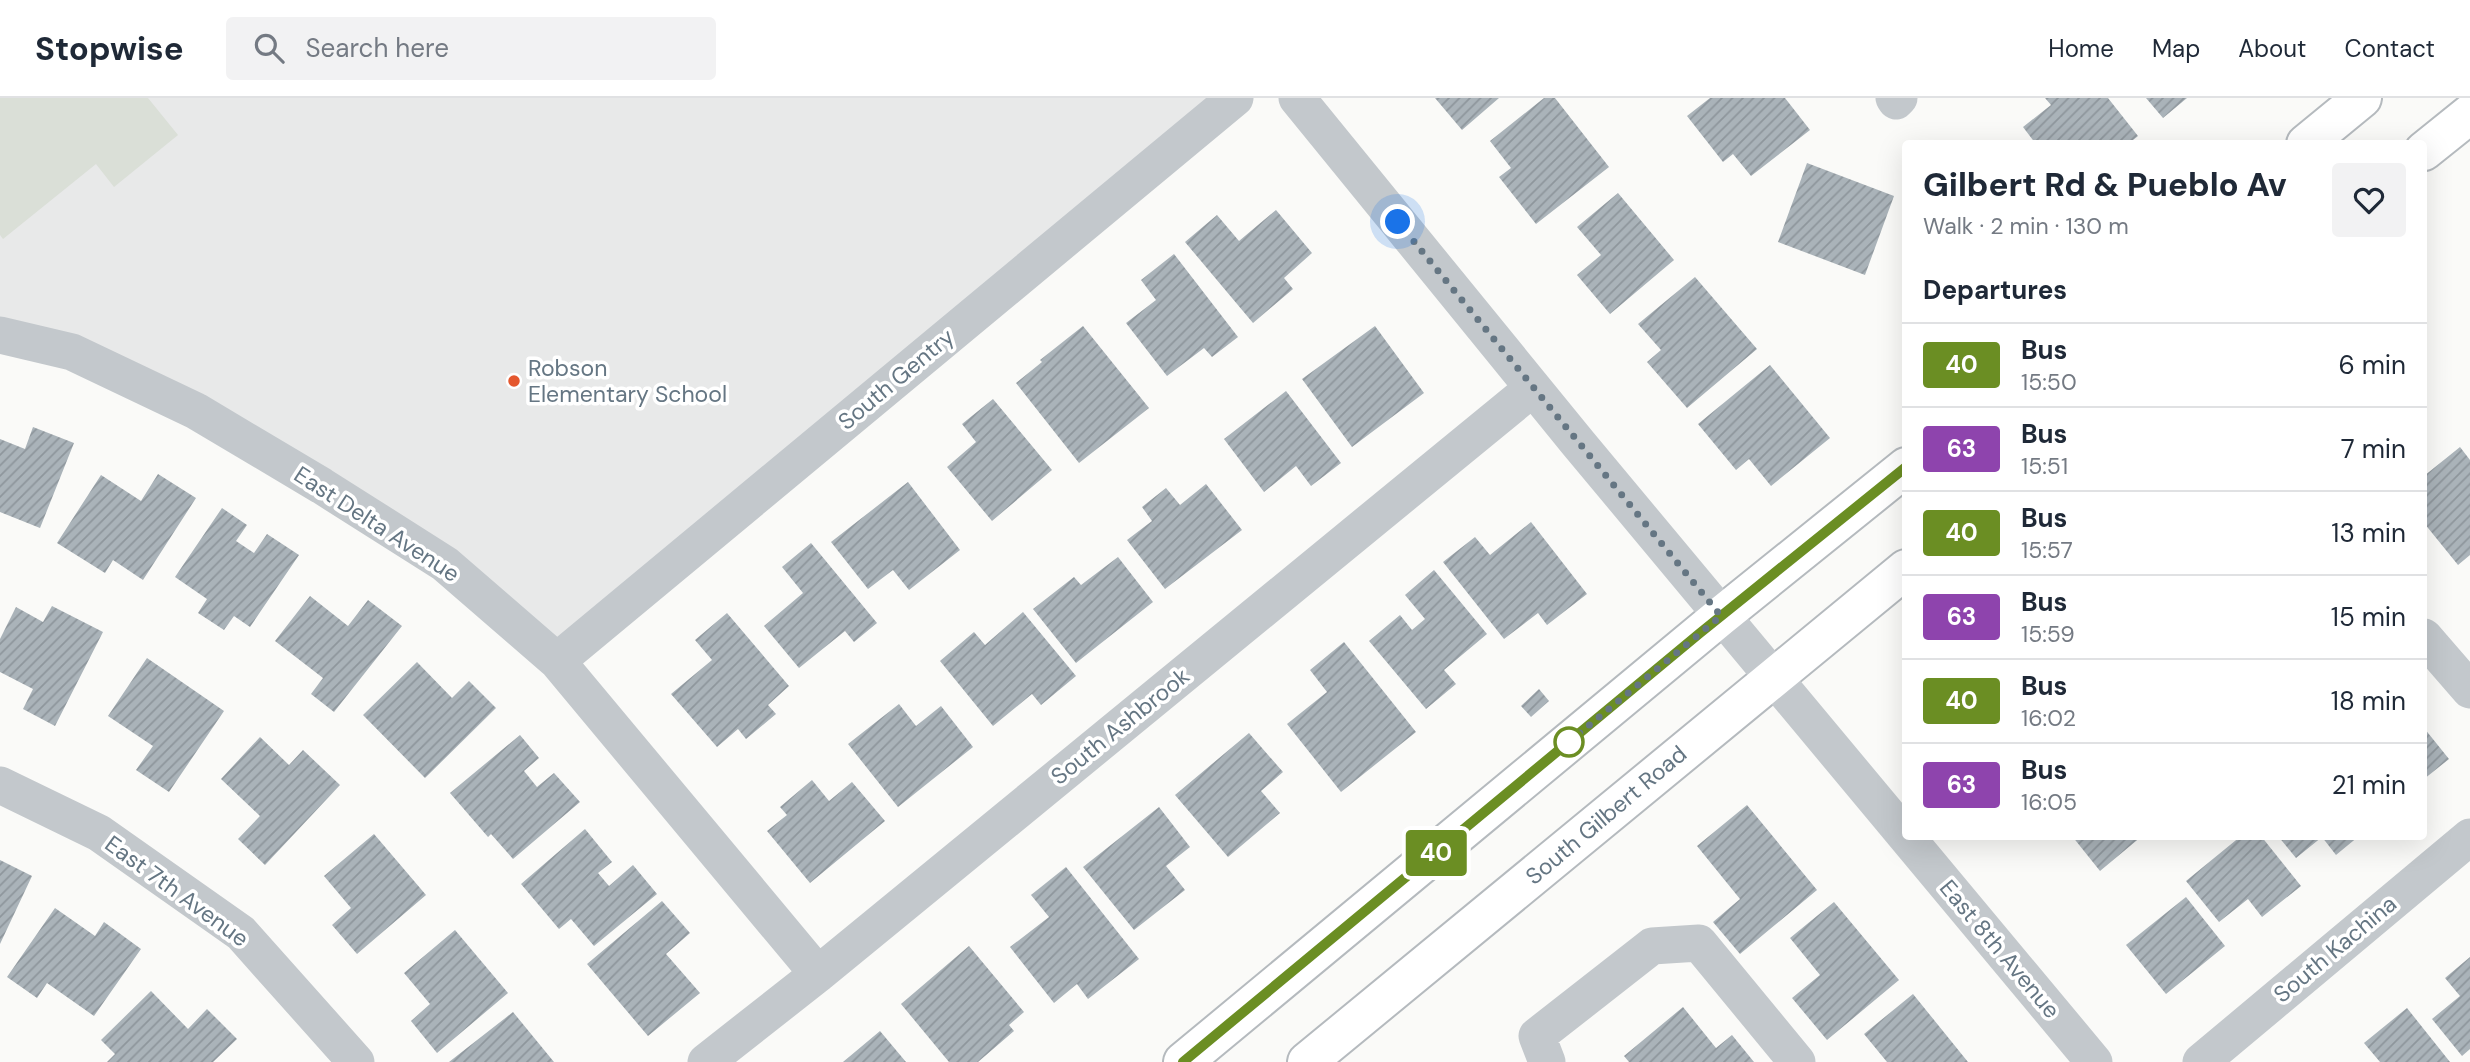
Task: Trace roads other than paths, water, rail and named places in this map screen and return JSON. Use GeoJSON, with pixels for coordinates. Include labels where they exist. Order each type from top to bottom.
{"type":"FeatureCollection","features":[{"type":"Feature","properties":{"kind":"main road"},"geometry":{"type":"LineString","coordinates":[[2311,140],[2362,98]]}},
{"type":"Feature","properties":{"kind":"main road"},"geometry":{"type":"LineString","coordinates":[[2427,149],[2470,114]]}},
{"type":"Feature","properties":{"kind":"main road"},"geometry":{"type":"LineString","coordinates":[[1183,1062],[1732,628],[1902,471]]}},
{"type":"Feature","properties":{"kind":"main road","name":"South Gilbert Road"},"geometry":{"type":"LineString","coordinates":[[1307,1062],[1902,572]]}},
{"type":"Feature","properties":{"kind":"street","name":"South Gentry"},"geometry":{"type":"LineString","coordinates":[[557,661],[1235,98]]}},
{"type":"Feature","properties":{"kind":"street","name":"East 8th Avenue"},"geometry":{"type":"LineString","coordinates":[[1297,98],[1533,388],[1902,832]]}},
{"type":"Feature","properties":{"kind":"street","name":"East Delta Avenue"},"geometry":{"type":"LineString","coordinates":[[0,335],[72,352],[196,411],[322,486],[444,564],[557,661],[818,974]]}},
{"type":"Feature","properties":{"kind":"street","name":"South Ashbrook"},"geometry":{"type":"LineString","coordinates":[[706,1062],[818,974],[1533,388]]}},
{"type":"Feature","properties":{"kind":"street"},"geometry":{"type":"LineString","coordinates":[[2427,640],[2470,690]]}},
{"type":"Feature","properties":{"kind":"street","name":"East 7th Avenue"},"geometry":{"type":"LineString","coordinates":[[0,785],[99,833],[242,933],[356,1062]]}},
{"type":"Feature","properties":{"kind":"street","name":"South Kachina"},"geometry":{"type":"LineString","coordinates":[[2201,1062],[2470,836]]}},
{"type":"Feature","properties":{"kind":"street","name":"East 8th Avenue"},"geometry":{"type":"LineString","coordinates":[[1909,840],[2094,1062]]}},
{"type":"Feature","properties":{"kind":"street"},"geometry":{"type":"LineString","coordinates":[[1542,1049],[1652,946],[1699,943],[1797,1062]]}},
{"type":"Feature","properties":{"kind":"place","name":"Robson Elementary School"},"geometry":{"type":"Point","coordinates":[514,381]}}]}
